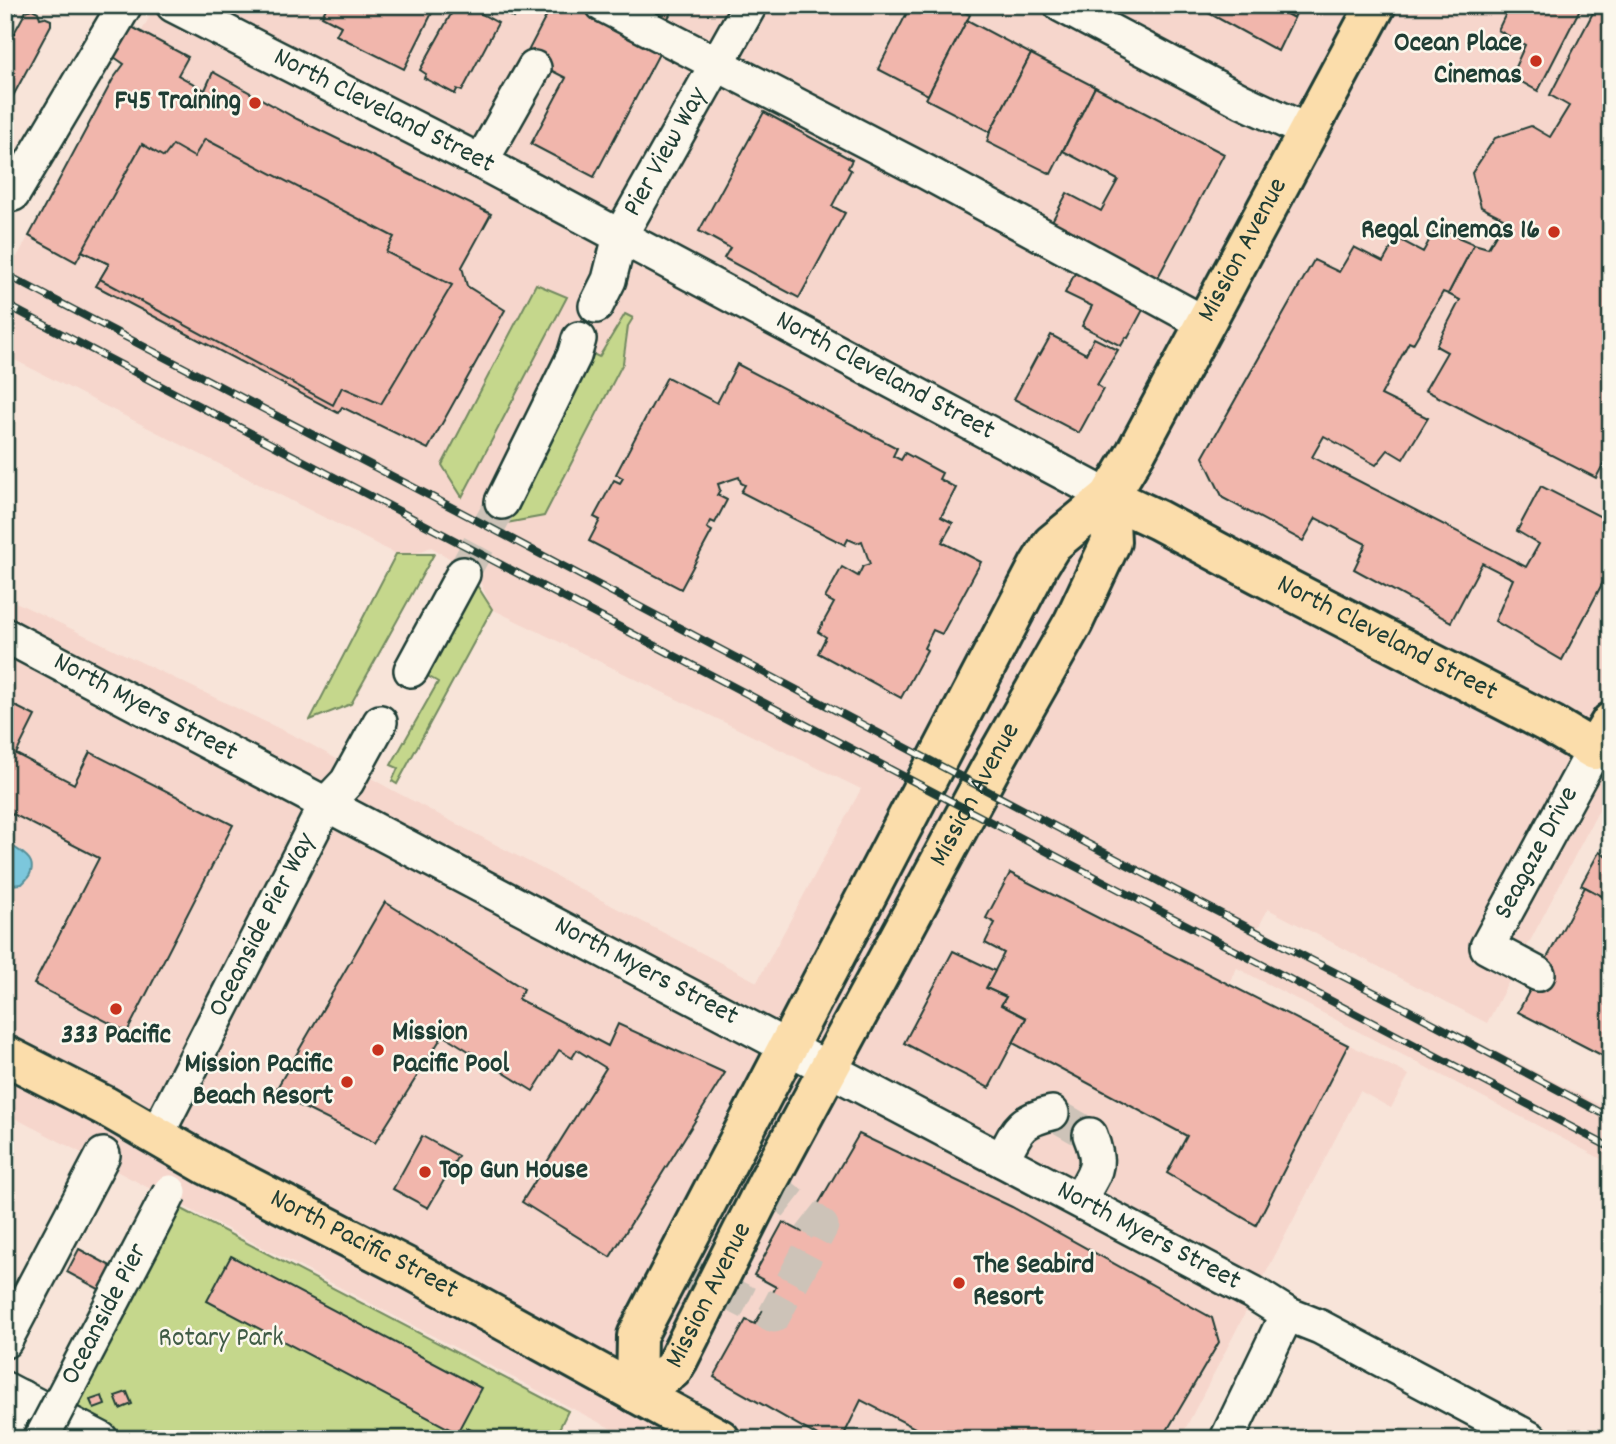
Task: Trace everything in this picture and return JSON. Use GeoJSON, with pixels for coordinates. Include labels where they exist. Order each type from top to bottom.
{"type":"FeatureCollection","features":[{"type":"Feature","properties":{"kind":"main road","name":"Mission Avenue"},"geometry":{"type":"LineString","coordinates":[[636,1393],[637,1336],[1039,565],[1052,544],[1109,497],[1206,324],[1376,5]]}},
{"type":"Feature","properties":{"kind":"main road","name":"Mission Avenue"},"geometry":{"type":"LineString","coordinates":[[636,1393],[672,1370],[767,1183],[967,810],[1073,623],[1111,542],[1109,497]]}},
{"type":"Feature","properties":{"kind":"main road","name":"North Cleveland Street"},"geometry":{"type":"LineString","coordinates":[[1109,497],[1552,724],[1607,743]]}},
{"type":"Feature","properties":{"kind":"main road","name":"North Pacific Street"},"geometry":{"type":"LineString","coordinates":[[5,1055],[106,1107],[207,1165],[422,1276],[720,1439]]}},
{"type":"Feature","properties":{"kind":"street"},"geometry":{"type":"LineString","coordinates":[[13,194],[125,5]]}},
{"type":"Feature","properties":{"kind":"street","name":"North Cleveland Street"},"geometry":{"type":"LineString","coordinates":[[173,5],[481,162],[1109,497]]}},
{"type":"Feature","properties":{"kind":"street"},"geometry":{"type":"LineString","coordinates":[[603,5],[926,172],[1206,324]]}},
{"type":"Feature","properties":{"kind":"street","name":"Pier View Way"},"geometry":{"type":"LineString","coordinates":[[596,306],[609,281],[620,236],[750,5]]}},
{"type":"Feature","properties":{"kind":"street"},"geometry":{"type":"LineString","coordinates":[[1061,5],[1242,101],[1309,132]]}},
{"type":"Feature","properties":{"kind":"street"},"geometry":{"type":"LineString","coordinates":[[481,162],[534,68]]}},
{"type":"Feature","properties":{"kind":"street"},"geometry":{"type":"LineString","coordinates":[[502,502],[574,356],[579,339]]}},
{"type":"Feature","properties":{"kind":"street"},"geometry":{"type":"LineString","coordinates":[[411,670],[463,574]]}},
{"type":"Feature","properties":{"kind":"street","name":"North Myers Street"},"geometry":{"type":"LineString","coordinates":[[5,635],[1079,1200],[1252,1292],[1287,1314],[1320,1327],[1531,1439]]}},
{"type":"Feature","properties":{"kind":"street","name":"Oceanside Pier Way"},"geometry":{"type":"LineString","coordinates":[[156,1136],[326,804],[347,782],[380,722]]}},
{"type":"Feature","properties":{"kind":"street","name":"Seagaze Drive"},"geometry":{"type":"LineString","coordinates":[[1538,974],[1487,947],[1607,743]]}},
{"type":"Feature","properties":{"kind":"street"},"geometry":{"type":"LineString","coordinates":[[1002,1160],[1018,1129],[1031,1118],[1052,1113]]}},
{"type":"Feature","properties":{"kind":"street"},"geometry":{"type":"LineString","coordinates":[[1079,1200],[1096,1169],[1098,1156],[1090,1135]]}},
{"type":"Feature","properties":{"kind":"street"},"geometry":{"type":"LineString","coordinates":[[5,1341],[103,1155]]}},
{"type":"Feature","properties":{"kind":"street","name":"Oceanside Pier"},"geometry":{"type":"LineString","coordinates":[[41,1439],[170,1192]]}},
{"type":"Feature","properties":{"kind":"street"},"geometry":{"type":"LineString","coordinates":[[1227,1439],[1287,1314]]}},
{"type":"Feature","properties":{"kind":"street"},"geometry":{"type":"LineString","coordinates":[[13,1393],[101,1439]]}},
{"type":"Feature","properties":{"kind":"street","name":"Oceanside Pier"},"geometry":{"type":"LineString","coordinates":[[5,1427],[13,1393]]}},
{"type":"Feature","properties":{"kind":"shaded area"},"geometry":{"type":"Polygon","coordinates":[[[156,5],[1611,5],[1611,787],[1487,1023],[1268,909],[1258,928],[1611,1111],[1611,1164],[1237,968],[1229,984],[1409,1075],[1391,1108],[1360,1091],[1180,1439],[631,1439],[5,1113],[5,597],[301,739],[394,791],[757,982],[861,789],[492,609],[477,575],[431,547],[415,554],[396,554],[5,355],[5,251],[17,257],[156,5]]]}},
{"type":"Feature","properties":{"kind":"green space"},"geometry":{"type":"Polygon","coordinates":[[[536,284],[567,297],[462,497],[442,465],[536,284]]]}},
{"type":"Feature","properties":{"kind":"green space"},"geometry":{"type":"Polygon","coordinates":[[[625,314],[633,318],[628,326],[623,363],[544,516],[501,524],[587,351],[599,357],[625,314]]]}},
{"type":"Feature","properties":{"kind":"green space"},"geometry":{"type":"Polygon","coordinates":[[[396,554],[434,554],[351,704],[310,720],[396,554]]]}},
{"type":"Feature","properties":{"kind":"green space"},"geometry":{"type":"Polygon","coordinates":[[[471,576],[492,609],[397,784],[392,781],[398,768],[391,765],[438,682],[417,670],[471,576]]]}},
{"type":"Feature","properties":{"kind":"green space","name":"Rotary Park"},"geometry":{"type":"Polygon","coordinates":[[[178,1207],[568,1411],[554,1439],[128,1439],[71,1409],[178,1207]]]}},
{"type":"Feature","properties":{"kind":"water"},"geometry":{"type":"Polygon","coordinates":[[[5,842],[29,859],[32,870],[22,884],[10,885],[5,882],[5,842]]]}},
{"type":"Feature","properties":{"kind":"building"},"geometry":{"type":"Polygon","coordinates":[[[5,5],[14,5],[16,11],[5,32],[5,5]]]}},
{"type":"Feature","properties":{"kind":"building"},"geometry":{"type":"Polygon","coordinates":[[[328,5],[436,5],[404,69],[336,35],[341,26],[322,16],[328,5]]]}},
{"type":"Feature","properties":{"kind":"building"},"geometry":{"type":"Polygon","coordinates":[[[456,5],[478,5],[481,7],[480,13],[498,23],[462,91],[457,89],[455,94],[424,78],[426,74],[420,70],[456,5]]]}},
{"type":"Feature","properties":{"kind":"building"},"geometry":{"type":"Polygon","coordinates":[[[490,5],[521,5],[514,18],[490,5]]]}},
{"type":"Feature","properties":{"kind":"building"},"geometry":{"type":"Polygon","coordinates":[[[552,5],[570,5],[660,52],[594,177],[531,144],[566,78],[525,57],[552,5]]]}},
{"type":"Feature","properties":{"kind":"building"},"geometry":{"type":"Polygon","coordinates":[[[634,5],[675,5],[666,22],[634,5]]]}},
{"type":"Feature","properties":{"kind":"building"},"geometry":{"type":"Polygon","coordinates":[[[911,5],[951,5],[970,15],[928,95],[878,69],[911,5]]]}},
{"type":"Feature","properties":{"kind":"building"},"geometry":{"type":"Polygon","coordinates":[[[1194,5],[1270,5],[1294,18],[1278,51],[1194,5]]]}},
{"type":"Feature","properties":{"kind":"building"},"geometry":{"type":"Polygon","coordinates":[[[1270,5],[1300,5],[1294,18],[1270,5]]]}},
{"type":"Feature","properties":{"kind":"building","name":"Ocean Place Cinemas"},"geometry":{"type":"Polygon","coordinates":[[[1510,5],[1582,5],[1538,91],[1511,76],[1525,45],[1498,30],[1510,5]]]}},
{"type":"Feature","properties":{"kind":"building","name":"Regal Cinemas 16"},"geometry":{"type":"Polygon","coordinates":[[[1597,5],[1611,5],[1611,450],[1596,478],[1425,390],[1447,352],[1436,346],[1460,300],[1448,294],[1474,244],[1488,248],[1505,219],[1481,207],[1472,173],[1495,138],[1531,126],[1550,137],[1569,106],[1550,95],[1597,5]]]}},
{"type":"Feature","properties":{"kind":"building"},"geometry":{"type":"Polygon","coordinates":[[[32,9],[38,12],[40,18],[51,20],[51,25],[5,111],[5,50],[26,11],[32,9]]]}},
{"type":"Feature","properties":{"kind":"building"},"geometry":{"type":"Polygon","coordinates":[[[967,20],[1031,54],[990,132],[926,99],[967,20]]]}},
{"type":"Feature","properties":{"kind":"building"},"geometry":{"type":"Polygon","coordinates":[[[130,26],[188,57],[178,75],[205,90],[213,72],[297,119],[491,214],[462,267],[467,286],[505,310],[428,449],[342,407],[338,413],[96,286],[109,264],[82,251],[76,262],[29,236],[113,79],[124,64],[114,57],[130,26]]]}},
{"type":"Feature","properties":{"kind":"building"},"geometry":{"type":"Polygon","coordinates":[[[1031,54],[1095,87],[1051,174],[987,142],[1031,54]]]}},
{"type":"Feature","properties":{"kind":"building"},"geometry":{"type":"Polygon","coordinates":[[[1095,87],[1224,154],[1157,279],[1051,223],[1067,193],[1101,211],[1118,180],[1063,151],[1095,87]]]}},
{"type":"Feature","properties":{"kind":"building"},"geometry":{"type":"Polygon","coordinates":[[[764,112],[852,160],[848,168],[851,170],[832,206],[845,213],[799,298],[724,258],[730,248],[699,231],[764,112]]]}},
{"type":"Feature","properties":{"kind":"building"},"geometry":{"type":"Polygon","coordinates":[[[205,139],[394,237],[386,252],[452,285],[381,404],[342,387],[333,405],[100,279],[109,264],[82,251],[142,144],[164,157],[173,145],[194,157],[205,139]]]}},
{"type":"Feature","properties":{"kind":"building"},"geometry":{"type":"Polygon","coordinates":[[[1436,228],[1474,244],[1448,294],[1443,292],[1413,344],[1409,342],[1381,395],[1428,418],[1403,459],[1388,450],[1376,465],[1324,436],[1312,457],[1526,567],[1539,544],[1517,531],[1541,486],[1611,522],[1611,567],[1562,660],[1495,621],[1513,579],[1482,563],[1451,622],[1354,569],[1366,544],[1316,518],[1303,541],[1223,498],[1203,457],[1314,260],[1339,272],[1354,247],[1383,262],[1397,238],[1423,252],[1436,228]]]}},
{"type":"Feature","properties":{"kind":"building"},"geometry":{"type":"Polygon","coordinates":[[[1076,271],[1145,306],[1121,346],[1082,326],[1092,306],[1065,293],[1076,271]]]}},
{"type":"Feature","properties":{"kind":"building"},"geometry":{"type":"Polygon","coordinates":[[[1051,335],[1086,354],[1094,338],[1118,350],[1097,385],[1103,389],[1079,433],[1014,399],[1051,335]]]}},
{"type":"Feature","properties":{"kind":"building"},"geometry":{"type":"Polygon","coordinates":[[[737,364],[897,448],[893,456],[901,460],[905,453],[942,473],[939,479],[956,488],[941,517],[953,523],[942,542],[981,562],[942,634],[933,630],[924,648],[927,650],[901,698],[818,653],[826,637],[818,632],[834,603],[825,598],[842,567],[858,576],[863,566],[870,564],[862,541],[857,543],[848,539],[845,545],[741,492],[745,485],[739,477],[718,484],[720,490],[717,495],[727,500],[715,523],[711,521],[707,528],[712,531],[681,589],[589,541],[600,520],[594,517],[614,480],[620,483],[623,478],[616,474],[667,377],[717,403],[737,364]]]}},
{"type":"Feature","properties":{"kind":"building"},"geometry":{"type":"Polygon","coordinates":[[[5,701],[35,716],[16,754],[74,784],[90,752],[233,825],[127,1032],[34,984],[99,858],[5,810],[5,701]]]}},
{"type":"Feature","properties":{"kind":"building"},"geometry":{"type":"Polygon","coordinates":[[[1599,852],[1611,858],[1611,901],[1581,885],[1599,852]]]}},
{"type":"Feature","properties":{"kind":"building"},"geometry":{"type":"Polygon","coordinates":[[[1010,873],[1348,1045],[1256,1225],[1167,1173],[1187,1136],[1013,1043],[1026,1018],[1001,1005],[1006,997],[986,988],[1004,953],[985,943],[995,923],[986,918],[1010,873]]]}},
{"type":"Feature","properties":{"kind":"building"},"geometry":{"type":"Polygon","coordinates":[[[1585,887],[1611,901],[1611,1060],[1518,1012],[1585,887]]]}},
{"type":"Feature","properties":{"kind":"building","name":"Mission Pacific Beach Resort"},"geometry":{"type":"Polygon","coordinates":[[[385,902],[524,989],[518,999],[608,1046],[618,1024],[725,1073],[610,1257],[522,1202],[606,1068],[577,1050],[572,1058],[559,1050],[533,1091],[443,1035],[375,1143],[274,1093],[385,902]]]}},
{"type":"Feature","properties":{"kind":"building"},"geometry":{"type":"Polygon","coordinates":[[[953,951],[995,971],[986,988],[1006,997],[1001,1005],[1026,1018],[989,1088],[904,1043],[953,951]]]}},
{"type":"Feature","properties":{"kind":"building","name":"The Seabird Resort"},"geometry":{"type":"Polygon","coordinates":[[[859,1134],[1012,1207],[1212,1318],[1219,1342],[1162,1439],[936,1439],[861,1400],[842,1439],[823,1439],[714,1377],[746,1320],[755,1324],[776,1287],[754,1275],[783,1222],[802,1232],[859,1134]]]}},
{"type":"Feature","properties":{"kind":"building","name":"Top Gun House"},"geometry":{"type":"Polygon","coordinates":[[[422,1136],[458,1156],[428,1208],[393,1189],[422,1136]]]}},
{"type":"Feature","properties":{"kind":"building"},"geometry":{"type":"Polygon","coordinates":[[[79,1249],[118,1270],[106,1293],[67,1272],[79,1249]]]}},
{"type":"Feature","properties":{"kind":"building"},"geometry":{"type":"Polygon","coordinates":[[[231,1256],[481,1388],[457,1433],[207,1301],[231,1256]]]}},
{"type":"Feature","properties":{"kind":"building"},"geometry":{"type":"Polygon","coordinates":[[[127,1392],[132,1404],[120,1409],[115,1396],[127,1392]]]}},
{"type":"Feature","properties":{"kind":"building"},"geometry":{"type":"Polygon","coordinates":[[[102,1396],[105,1405],[94,1409],[90,1400],[102,1396]]]}},
{"type":"Feature","properties":{"kind":"building"},"geometry":{"type":"Polygon","coordinates":[[[467,1428],[488,1439],[461,1439],[467,1428]]]}},
{"type":"Feature","properties":{"kind":"tunnel"},"geometry":{"type":"LineString","coordinates":[[463,574],[502,502]]}},
{"type":"Feature","properties":{"kind":"tunnel"},"geometry":{"type":"LineString","coordinates":[[1052,1113],[1090,1135]]}},
{"type":"Feature","properties":{"kind":"tunnel"},"geometry":{"type":"LineString","coordinates":[[674,1266],[774,1316],[822,1226],[767,1183]]}},
{"type":"Feature","properties":{"kind":"railway"},"geometry":{"type":"LineString","coordinates":[[5,274],[1611,1118]]}},
{"type":"Feature","properties":{"kind":"railway"},"geometry":{"type":"LineString","coordinates":[[5,304],[1611,1148]]}},
{"type":"Feature","properties":{"kind":"place","name":"Ocean Place Cinemas"},"geometry":{"type":"Point","coordinates":[1536,61]}},
{"type":"Feature","properties":{"kind":"place","name":"F45 Training"},"geometry":{"type":"Point","coordinates":[255,103]}},
{"type":"Feature","properties":{"kind":"place","name":"Regal Cinemas 16"},"geometry":{"type":"Point","coordinates":[1554,232]}},
{"type":"Feature","properties":{"kind":"place","name":"333 Pacific"},"geometry":{"type":"Point","coordinates":[116,1009]}},
{"type":"Feature","properties":{"kind":"place","name":"Mission Pacific Pool"},"geometry":{"type":"Point","coordinates":[378,1050]}},
{"type":"Feature","properties":{"kind":"place","name":"Mission Pacific Beach Resort"},"geometry":{"type":"Point","coordinates":[347,1082]}},
{"type":"Feature","properties":{"kind":"place","name":"Top Gun House"},"geometry":{"type":"Point","coordinates":[425,1172]}},
{"type":"Feature","properties":{"kind":"place","name":"The Seabird Resort"},"geometry":{"type":"Point","coordinates":[959,1283]}}]}
